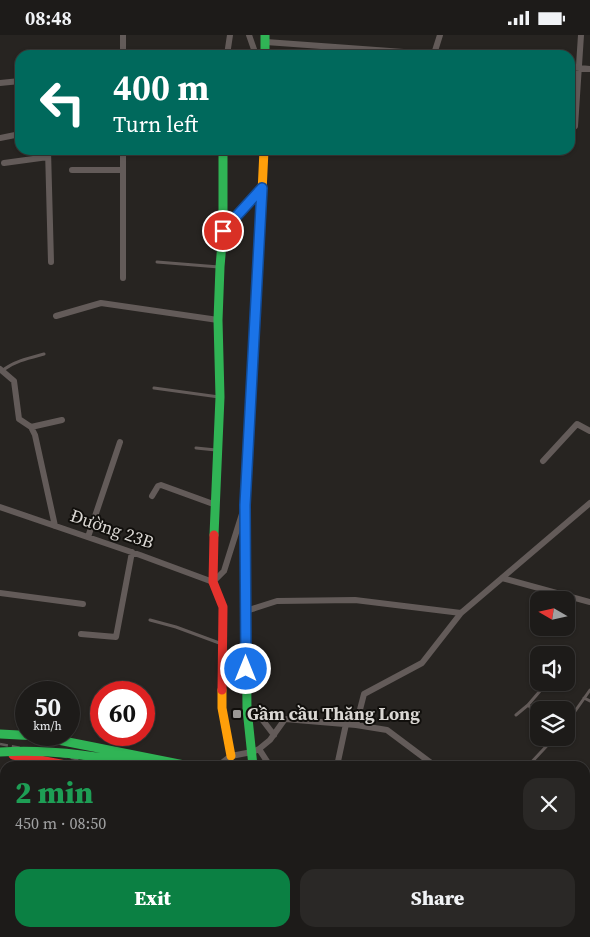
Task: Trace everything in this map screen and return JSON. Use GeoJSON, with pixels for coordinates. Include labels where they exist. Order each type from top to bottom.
{"type":"FeatureCollection","features":[{"type":"Feature","properties":{"kind":"main road"},"geometry":{"type":"LineString","coordinates":[[223,155],[223,231],[218,320],[220,397],[214,582],[223,607],[222,708],[231,756]]}},
{"type":"Feature","properties":{"kind":"main road"},"geometry":{"type":"LineString","coordinates":[[253,761],[256,750],[247,713],[245,505],[264,155]]}},
{"type":"Feature","properties":{"kind":"main road"},"geometry":{"type":"LineString","coordinates":[[0,733],[38,735],[165,761]]}},
{"type":"Feature","properties":{"kind":"main road"},"geometry":{"type":"LineString","coordinates":[[0,752],[46,761]]}},
{"type":"Feature","properties":{"kind":"main road"},"geometry":{"type":"LineString","coordinates":[[0,752],[69,753],[119,761]]}},
{"type":"Feature","properties":{"kind":"street"},"geometry":{"type":"LineString","coordinates":[[123,35],[123,50]]}},
{"type":"Feature","properties":{"kind":"street"},"geometry":{"type":"LineString","coordinates":[[228,50],[230,35]]}},
{"type":"Feature","properties":{"kind":"street"},"geometry":{"type":"LineString","coordinates":[[249,35],[254,50]]}},
{"type":"Feature","properties":{"kind":"street"},"geometry":{"type":"LineString","coordinates":[[435,50],[440,35]]}},
{"type":"Feature","properties":{"kind":"street"},"geometry":{"type":"LineString","coordinates":[[575,126],[581,35]]}},
{"type":"Feature","properties":{"kind":"street"},"geometry":{"type":"LineString","coordinates":[[265,39],[389,50]]}},
{"type":"Feature","properties":{"kind":"street"},"geometry":{"type":"LineString","coordinates":[[575,68],[590,69]]}},
{"type":"Feature","properties":{"kind":"street"},"geometry":{"type":"LineString","coordinates":[[0,83],[15,82]]}},
{"type":"Feature","properties":{"kind":"street"},"geometry":{"type":"LineString","coordinates":[[0,138],[15,135]]}},
{"type":"Feature","properties":{"kind":"street"},"geometry":{"type":"LineString","coordinates":[[4,163],[43,155]]}},
{"type":"Feature","properties":{"kind":"street"},"geometry":{"type":"LineString","coordinates":[[48,155],[51,262]]}},
{"type":"Feature","properties":{"kind":"street"},"geometry":{"type":"LineString","coordinates":[[123,155],[123,278]]}},
{"type":"Feature","properties":{"kind":"street"},"geometry":{"type":"LineString","coordinates":[[72,170],[123,170]]}},
{"type":"Feature","properties":{"kind":"street"},"geometry":{"type":"LineString","coordinates":[[223,231],[262,188]]}},
{"type":"Feature","properties":{"kind":"street"},"geometry":{"type":"LineString","coordinates":[[56,316],[101,303],[218,320]]}},
{"type":"Feature","properties":{"kind":"street"},"geometry":{"type":"LineString","coordinates":[[1,369],[14,381],[19,419],[31,427],[35,435],[55,526]]}},
{"type":"Feature","properties":{"kind":"street"},"geometry":{"type":"LineString","coordinates":[[31,427],[62,419]]}},
{"type":"Feature","properties":{"kind":"street"},"geometry":{"type":"LineString","coordinates":[[542,461],[577,424],[590,431]]}},
{"type":"Feature","properties":{"kind":"street"},"geometry":{"type":"LineString","coordinates":[[88,537],[120,442]]}},
{"type":"Feature","properties":{"kind":"street"},"geometry":{"type":"LineString","coordinates":[[152,496],[158,486],[161,485],[216,505]]}},
{"type":"Feature","properties":{"kind":"street"},"geometry":{"type":"LineString","coordinates":[[356,725],[364,694],[422,663],[461,613],[590,503]]}},
{"type":"Feature","properties":{"kind":"street"},"geometry":{"type":"LineString","coordinates":[[214,582],[224,571],[245,505]]}},
{"type":"Feature","properties":{"kind":"street","name":"Đường 23B"},"geometry":{"type":"LineString","coordinates":[[0,507],[214,582]]}},
{"type":"Feature","properties":{"kind":"street"},"geometry":{"type":"LineString","coordinates":[[82,634],[116,637],[132,552]]}},
{"type":"Feature","properties":{"kind":"street"},"geometry":{"type":"LineString","coordinates":[[502,578],[590,602]]}},
{"type":"Feature","properties":{"kind":"street"},"geometry":{"type":"LineString","coordinates":[[0,593],[83,604]]}},
{"type":"Feature","properties":{"kind":"street"},"geometry":{"type":"LineString","coordinates":[[246,611],[277,601],[355,600],[461,613]]}},
{"type":"Feature","properties":{"kind":"street"},"geometry":{"type":"LineString","coordinates":[[247,713],[261,718],[274,735]]}},
{"type":"Feature","properties":{"kind":"street"},"geometry":{"type":"LineString","coordinates":[[224,761],[231,756],[256,750],[270,740],[285,719],[387,729],[429,761]]}},
{"type":"Feature","properties":{"kind":"street"},"geometry":{"type":"LineString","coordinates":[[338,761],[346,724]]}},
{"type":"Feature","properties":{"kind":"street"},"geometry":{"type":"LineString","coordinates":[[0,733],[137,761]]}},
{"type":"Feature","properties":{"kind":"street"},"geometry":{"type":"LineString","coordinates":[[256,750],[266,761]]}},
{"type":"Feature","properties":{"kind":"lane"},"geometry":{"type":"LineString","coordinates":[[209,241],[222,241]]}},
{"type":"Feature","properties":{"kind":"lane"},"geometry":{"type":"LineString","coordinates":[[157,262],[220,267]]}},
{"type":"Feature","properties":{"kind":"lane"},"geometry":{"type":"LineString","coordinates":[[1,369],[20,360],[44,354]]}},
{"type":"Feature","properties":{"kind":"lane"},"geometry":{"type":"LineString","coordinates":[[154,388],[220,397]]}},
{"type":"Feature","properties":{"kind":"lane"},"geometry":{"type":"LineString","coordinates":[[196,448],[217,450]]}},
{"type":"Feature","properties":{"kind":"lane"},"geometry":{"type":"LineString","coordinates":[[150,619],[223,644]]}},
{"type":"Feature","properties":{"kind":"lane"},"geometry":{"type":"LineString","coordinates":[[575,711],[590,690]]}},
{"type":"Feature","properties":{"kind":"lane"},"geometry":{"type":"LineString","coordinates":[[516,715],[540,691]]}},
{"type":"Feature","properties":{"kind":"lane"},"geometry":{"type":"LineString","coordinates":[[584,698],[590,701]]}},
{"type":"Feature","properties":{"kind":"lane"},"geometry":{"type":"LineString","coordinates":[[533,761],[547,746]]}},
{"type":"Feature","properties":{"kind":"railway"},"geometry":{"type":"LineString","coordinates":[[0,744],[85,761]]}},
{"type":"Feature","properties":{"kind":"traffic: fast"},"geometry":{"type":"LineString","coordinates":[[265,35],[265,50]]}},
{"type":"Feature","properties":{"kind":"traffic: fast"},"geometry":{"type":"LineString","coordinates":[[214,535],[220,397],[218,320],[223,231],[223,155]]}},
{"type":"Feature","properties":{"kind":"traffic: fast"},"geometry":{"type":"LineString","coordinates":[[252,761],[247,709],[245,505],[259,256]]}},
{"type":"Feature","properties":{"kind":"traffic: fast"},"geometry":{"type":"LineString","coordinates":[[0,734],[38,736],[164,761]]}},
{"type":"Feature","properties":{"kind":"traffic: fast"},"geometry":{"type":"LineString","coordinates":[[0,752],[36,751],[117,761]]}},
{"type":"Feature","properties":{"kind":"traffic: slow"},"geometry":{"type":"LineString","coordinates":[[259,256],[264,155]]}},
{"type":"Feature","properties":{"kind":"traffic: slow"},"geometry":{"type":"LineString","coordinates":[[222,690],[222,708],[231,756]]}},
{"type":"Feature","properties":{"kind":"traffic: jam"},"geometry":{"type":"LineString","coordinates":[[214,535],[213,582],[223,607],[222,690]]}},
{"type":"Feature","properties":{"kind":"traffic: jam"},"geometry":{"type":"LineString","coordinates":[[13,755],[45,761]]}},
{"type":"Feature","properties":{"kind":"place","name":"Gầm cầu Thăng Long"},"geometry":{"type":"Point","coordinates":[237,714]}},
{"type":"Feature","properties":{"kind":"route"},"geometry":{"type":"LineString","coordinates":[[223,231],[262,188],[245,505],[246,669]]}}]}
